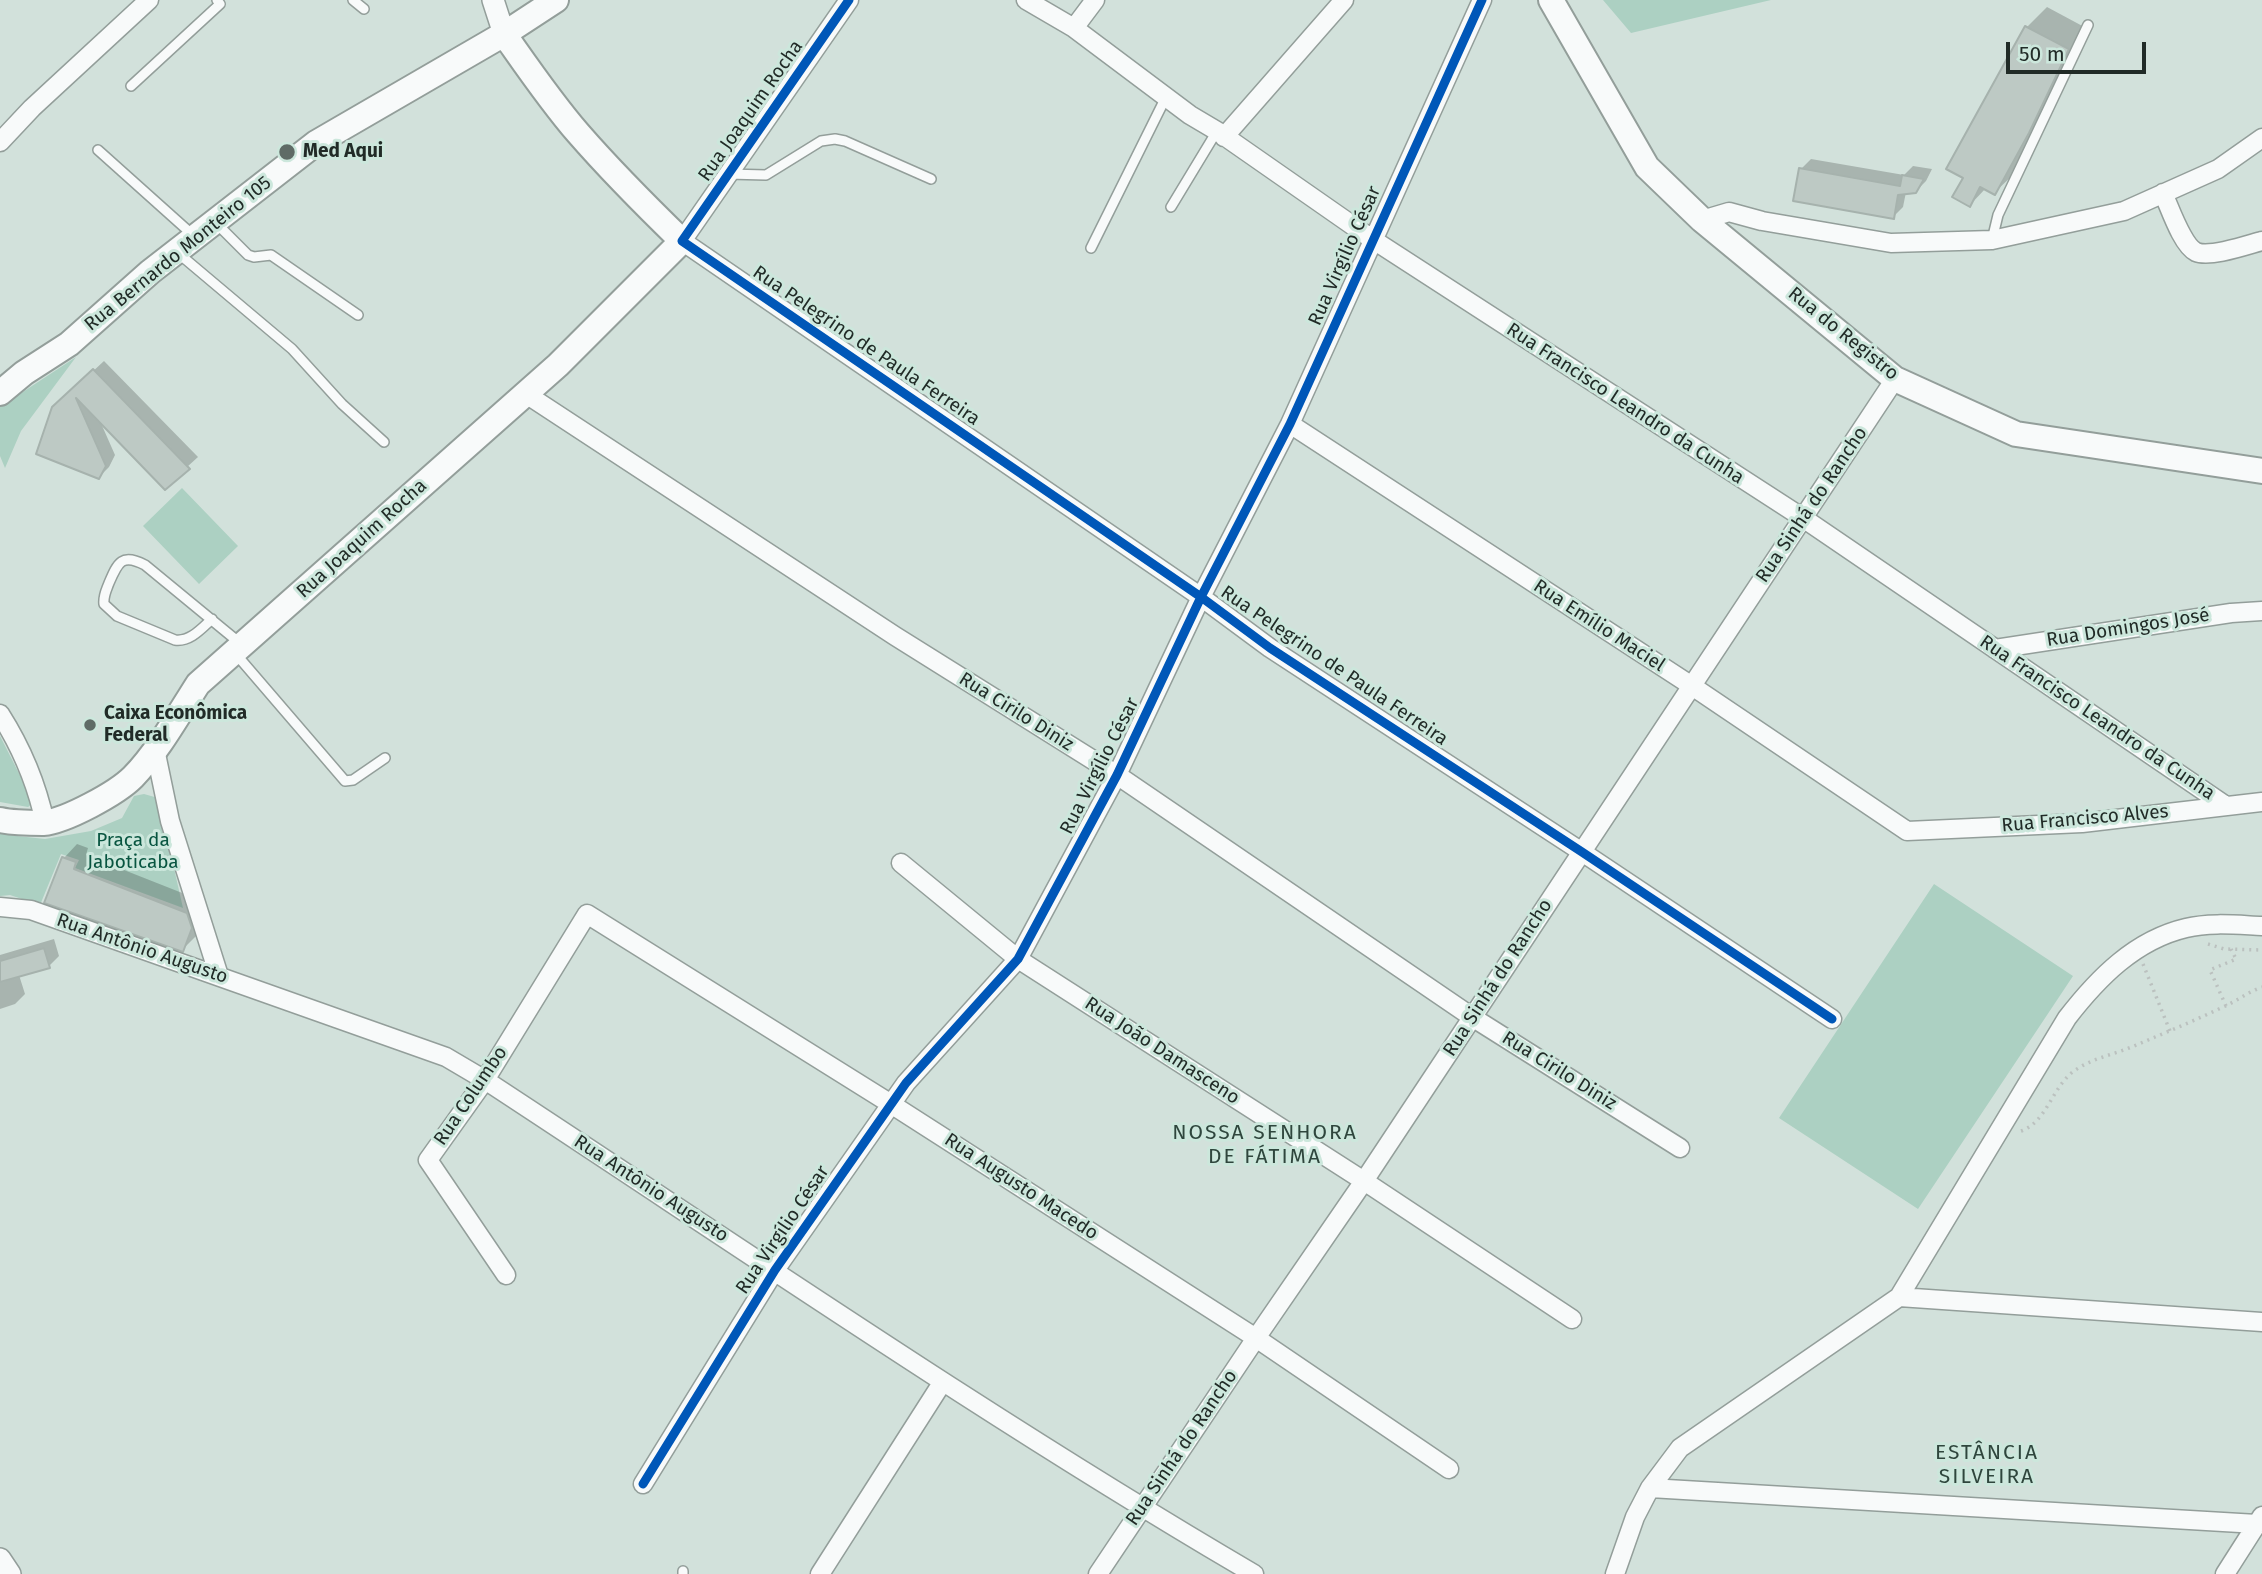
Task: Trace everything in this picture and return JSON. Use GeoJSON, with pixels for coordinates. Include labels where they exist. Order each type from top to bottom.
{"type":"FeatureCollection","features":[{"type":"Feature","properties":{"kind":"main road","name":"Rua Bernardo Monteiro 105"},"geometry":{"type":"LineString","coordinates":[[1,390],[69,344],[186,244],[316,143],[504,34],[556,0]]}},
{"type":"Feature","properties":{"kind":"main road","name":"Rua do Registro"},"geometry":{"type":"LineString","coordinates":[[1551,0],[1647,167],[1702,220],[1895,379],[2016,434],[2262,471]]}},
{"type":"Feature","properties":{"kind":"main road","name":"Rua Pelegrino de Paula Ferreira"},"geometry":{"type":"LineString","coordinates":[[504,34],[576,131],[682,241]]}},
{"type":"Feature","properties":{"kind":"main road","name":"Rua Joaquim Rocha"},"geometry":{"type":"LineString","coordinates":[[0,820],[46,823],[79,811],[133,777],[198,684],[558,365],[682,241]]}},
{"type":"Feature","properties":{"kind":"street"},"geometry":{"type":"LineString","coordinates":[[0,142],[32,108],[149,0]]}},
{"type":"Feature","properties":{"kind":"street"},"geometry":{"type":"LineString","coordinates":[[493,0],[504,34]]}},
{"type":"Feature","properties":{"kind":"street","name":"Rua Joaquim Rocha"},"geometry":{"type":"LineString","coordinates":[[682,241],[849,0]]}},
{"type":"Feature","properties":{"kind":"street","name":"Rua Francisco Leandro da Cunha"},"geometry":{"type":"LineString","coordinates":[[1026,0],[1074,28],[1190,115],[1371,239],[1803,519],[2226,806]]}},
{"type":"Feature","properties":{"kind":"street"},"geometry":{"type":"LineString","coordinates":[[1074,28],[1095,0]]}},
{"type":"Feature","properties":{"kind":"street"},"geometry":{"type":"LineString","coordinates":[[1220,134],[1344,0]]}},
{"type":"Feature","properties":{"kind":"street","name":"Rua Virgílio César"},"geometry":{"type":"LineString","coordinates":[[643,1484],[775,1270],[906,1083],[1018,959],[1117,775],[1201,597],[1290,424],[1371,239],[1482,0]]}},
{"type":"Feature","properties":{"kind":"street"},"geometry":{"type":"LineString","coordinates":[[1702,220],[1729,212],[1762,221],[1891,243],[1992,240],[2124,211],[2218,169],[2262,138]]}},
{"type":"Feature","properties":{"kind":"street"},"geometry":{"type":"LineString","coordinates":[[2163,194],[2186,242],[2196,252],[2210,254],[2262,241]]}},
{"type":"Feature","properties":{"kind":"street","name":"Rua Pelegrino de Paula Ferreira"},"geometry":{"type":"LineString","coordinates":[[682,241],[1201,597],[1270,648],[1832,1019]]}},
{"type":"Feature","properties":{"kind":"street","name":"Rua Sinhá do Rancho"},"geometry":{"type":"LineString","coordinates":[[1098,1574],[1364,1181],[1895,379]]}},
{"type":"Feature","properties":{"kind":"street","name":"Rua Cirilo Diniz"},"geometry":{"type":"LineString","coordinates":[[526,394],[895,636],[1117,775],[1472,1017],[1680,1148]]}},
{"type":"Feature","properties":{"kind":"street","name":"Rua Emílio Maciel"},"geometry":{"type":"LineString","coordinates":[[1290,424],[1692,686],[1907,831]]}},
{"type":"Feature","properties":{"kind":"street","name":"Rua Domingos José"},"geometry":{"type":"LineString","coordinates":[[1995,649],[2231,613],[2262,611]]}},
{"type":"Feature","properties":{"kind":"street"},"geometry":{"type":"LineString","coordinates":[[0,715],[15,737],[41,802],[46,823]]}},
{"type":"Feature","properties":{"kind":"street"},"geometry":{"type":"LineString","coordinates":[[155,749],[170,821],[219,976]]}},
{"type":"Feature","properties":{"kind":"street"},"geometry":{"type":"LineString","coordinates":[[133,777],[163,789]]}},
{"type":"Feature","properties":{"kind":"street","name":"Rua Francisco Alves"},"geometry":{"type":"LineString","coordinates":[[1907,831],[2082,823],[2262,802]]}},
{"type":"Feature","properties":{"kind":"street","name":"Rua João Damasceno"},"geometry":{"type":"LineString","coordinates":[[901,863],[1018,959],[1364,1181],[1572,1319]]}},
{"type":"Feature","properties":{"kind":"street","name":"Rua Antônio Augusto"},"geometry":{"type":"LineString","coordinates":[[0,907],[31,910],[446,1057],[775,1270],[942,1383],[1142,1508],[1254,1574]]}},
{"type":"Feature","properties":{"kind":"street","name":"Rua Columbo"},"geometry":{"type":"LineString","coordinates":[[506,1275],[428,1160],[485,1080],[587,914]]}},
{"type":"Feature","properties":{"kind":"street","name":"Rua Augusto Macedo"},"geometry":{"type":"LineString","coordinates":[[587,914],[891,1104],[1256,1338],[1449,1469]]}},
{"type":"Feature","properties":{"kind":"street"},"geometry":{"type":"LineString","coordinates":[[1615,1574],[1635,1517],[1650,1488],[1680,1448],[1899,1297],[2067,1018],[2091,987],[2118,962],[2153,939],[2187,928],[2262,926]]}},
{"type":"Feature","properties":{"kind":"street"},"geometry":{"type":"LineString","coordinates":[[1899,1297],[2262,1322]]}},
{"type":"Feature","properties":{"kind":"street"},"geometry":{"type":"LineString","coordinates":[[820,1574],[942,1383]]}},
{"type":"Feature","properties":{"kind":"street"},"geometry":{"type":"LineString","coordinates":[[1650,1488],[2260,1520],[2225,1574]]}},
{"type":"Feature","properties":{"kind":"street"},"geometry":{"type":"LineString","coordinates":[[0,1559],[10,1574]]}},
{"type":"Feature","properties":{"kind":"lane"},"geometry":{"type":"LineString","coordinates":[[131,86],[220,4],[217,0]]}},
{"type":"Feature","properties":{"kind":"lane"},"geometry":{"type":"LineString","coordinates":[[353,0],[363,9]]}},
{"type":"Feature","properties":{"kind":"lane"},"geometry":{"type":"LineString","coordinates":[[1992,240],[1998,215],[2088,25]]}},
{"type":"Feature","properties":{"kind":"lane"},"geometry":{"type":"LineString","coordinates":[[1091,248],[1166,97]]}},
{"type":"Feature","properties":{"kind":"lane"},"geometry":{"type":"LineString","coordinates":[[1171,207],[1220,134]]}},
{"type":"Feature","properties":{"kind":"lane"},"geometry":{"type":"LineString","coordinates":[[728,174],[766,175],[821,141],[835,139],[931,179]]}},
{"type":"Feature","properties":{"kind":"lane"},"geometry":{"type":"LineString","coordinates":[[98,150],[342,404],[384,442]]}},
{"type":"Feature","properties":{"kind":"lane"},"geometry":{"type":"LineString","coordinates":[[215,222],[248,256],[271,255],[358,314]]}},
{"type":"Feature","properties":{"kind":"lane"},"geometry":{"type":"LineString","coordinates":[[212,619],[191,637],[181,641],[174,640],[117,616],[104,604],[103,597],[118,564],[125,559],[134,559],[145,565],[212,619],[345,781],[353,780],[385,758]]}},
{"type":"Feature","properties":{"kind":"path"},"geometry":{"type":"LineString","coordinates":[[2226,1006],[2210,970],[2236,959],[2231,949]]}},
{"type":"Feature","properties":{"kind":"path"},"geometry":{"type":"LineString","coordinates":[[2137,950],[2170,1031]]}},
{"type":"Feature","properties":{"kind":"path"},"geometry":{"type":"LineString","coordinates":[[1999,1131],[2016,1132],[2028,1128],[2039,1118],[2061,1083],[2072,1072],[2089,1062],[2170,1031],[2262,987]]}},
{"type":"Feature","properties":{"kind":"green space"},"geometry":{"type":"Polygon","coordinates":[[[1603,0],[1771,0],[1631,33],[1603,0]]]}},
{"type":"Feature","properties":{"kind":"green space"},"geometry":{"type":"Polygon","coordinates":[[[76,357],[21,431],[5,468],[0,456],[0,407],[76,357]]]}},
{"type":"Feature","properties":{"kind":"green space"},"geometry":{"type":"Polygon","coordinates":[[[182,488],[238,546],[199,584],[143,526],[182,488]]]}},
{"type":"Feature","properties":{"kind":"green space"},"geometry":{"type":"Polygon","coordinates":[[[0,736],[32,799],[32,804],[28,807],[0,802],[0,736]]]}},
{"type":"Feature","properties":{"kind":"green space","name":"Praça da Jaboticaba"},"geometry":{"type":"Polygon","coordinates":[[[144,794],[158,798],[183,908],[75,868],[79,860],[61,854],[40,905],[10,895],[0,896],[0,832],[45,839],[91,831],[122,818],[134,796],[144,794]]]}},
{"type":"Feature","properties":{"kind":"green space"},"geometry":{"type":"Polygon","coordinates":[[[1934,884],[2073,976],[1918,1209],[1779,1118],[1934,884]]]}},
{"type":"Feature","properties":{"kind":"building"},"geometry":{"type":"Polygon","coordinates":[[[2025,26],[2069,49],[2029,133],[1995,195],[1980,187],[1970,207],[1952,197],[1963,178],[1946,169],[2025,26]]]}},
{"type":"Feature","properties":{"kind":"building"},"geometry":{"type":"Polygon","coordinates":[[[1799,168],[1900,186],[1902,175],[1924,179],[1916,193],[1898,195],[1894,219],[1793,201],[1799,168]]]}},
{"type":"Feature","properties":{"kind":"building"},"geometry":{"type":"Polygon","coordinates":[[[93,369],[190,469],[165,490],[76,398],[106,466],[99,479],[36,454],[52,407],[93,369]]]}},
{"type":"Feature","properties":{"kind":"building"},"geometry":{"type":"Polygon","coordinates":[[[62,857],[76,862],[74,869],[187,913],[192,928],[183,952],[44,903],[62,857]]]}},
{"type":"Feature","properties":{"kind":"building"},"geometry":{"type":"Polygon","coordinates":[[[44,948],[50,968],[0,982],[0,961],[44,948]]]}},
{"type":"Feature","properties":{"kind":"cycle path"},"geometry":{"type":"LineString","coordinates":[[849,0],[682,241],[1201,597],[1270,648],[1832,1019]]}},
{"type":"Feature","properties":{"kind":"cycle path"},"geometry":{"type":"LineString","coordinates":[[643,1484],[775,1270],[906,1083],[1018,959],[1117,775],[1201,597],[1290,424],[1482,0]]}},
{"type":"Feature","properties":{"kind":"place","name":"Med Aqui"},"geometry":{"type":"Point","coordinates":[287,152]}},
{"type":"Feature","properties":{"kind":"place","name":"Caixa Econômica Federal"},"geometry":{"type":"Point","coordinates":[90,725]}},
{"type":"Feature","properties":{"kind":"district","name":"NOSSA SENHORA DE FÁTIMA"},"geometry":{"type":"Point","coordinates":[1265,1145]}},
{"type":"Feature","properties":{"kind":"district","name":"ESTÂNCIA SILVEIRA"},"geometry":{"type":"Point","coordinates":[1987,1465]}}]}
